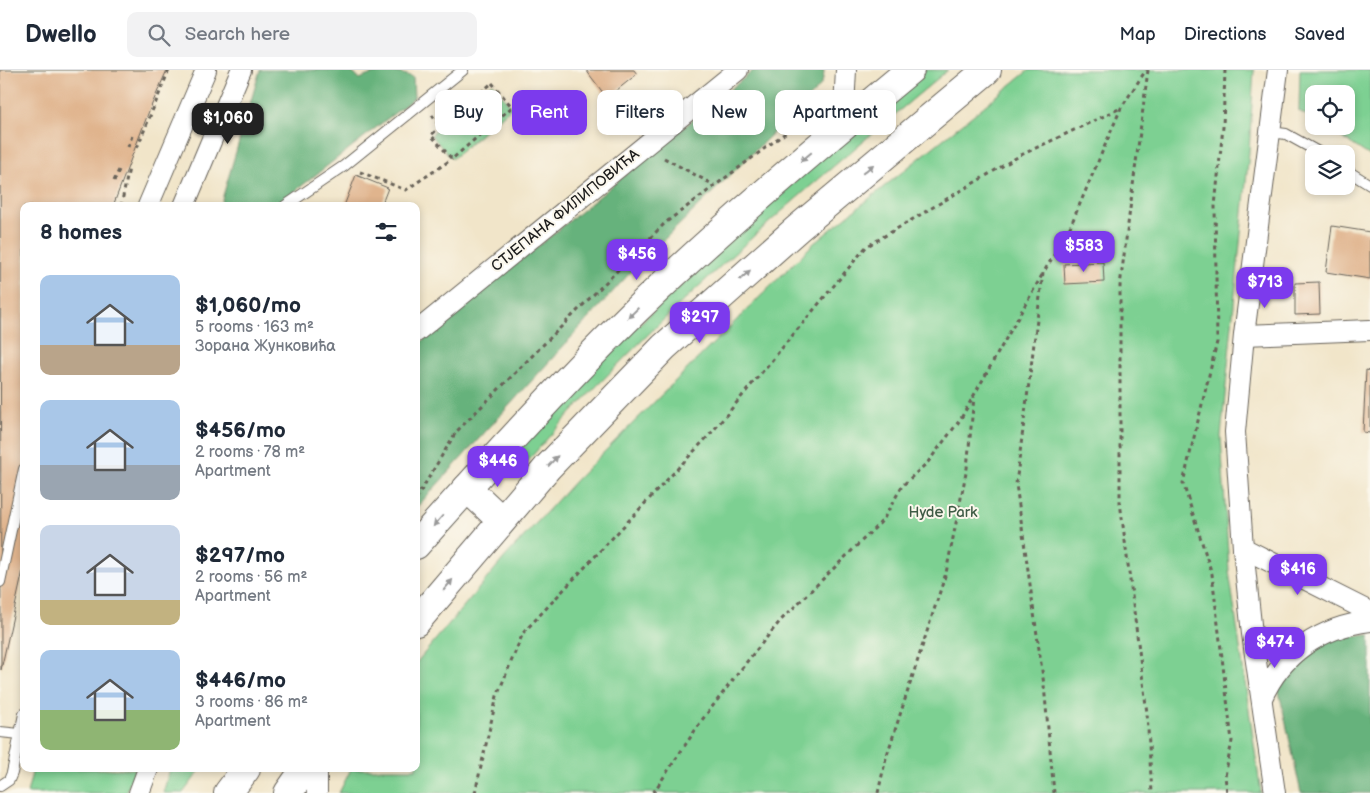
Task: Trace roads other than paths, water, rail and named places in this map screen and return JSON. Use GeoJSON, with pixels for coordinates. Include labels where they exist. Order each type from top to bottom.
{"type":"FeatureCollection","features":[{"type":"Feature","properties":{"kind":"main road"},"geometry":{"type":"LineString","coordinates":[[886,90],[910,70]]}},
{"type":"Feature","properties":{"kind":"main road"},"geometry":{"type":"LineString","coordinates":[[420,617],[502,520],[604,408],[664,347],[796,229],[987,70]]}},
{"type":"Feature","properties":{"kind":"main road"},"geometry":{"type":"LineString","coordinates":[[420,541],[467,488],[636,311],[767,191],[832,135]]}},
{"type":"Feature","properties":{"kind":"main road"},"geometry":{"type":"LineString","coordinates":[[467,488],[502,520]]}},
{"type":"Feature","properties":{"kind":"main road"},"geometry":{"type":"LineString","coordinates":[[228,793],[244,772]]}},
{"type":"Feature","properties":{"kind":"main road"},"geometry":{"type":"LineString","coordinates":[[288,793],[304,772]]}},
{"type":"Feature","properties":{"kind":"street"},"geometry":{"type":"LineString","coordinates":[[150,202],[206,70]]}},
{"type":"Feature","properties":{"kind":"street"},"geometry":{"type":"LineString","coordinates":[[186,202],[241,70]]}},
{"type":"Feature","properties":{"kind":"street","name":"СТЈЕПАНА ФИЛИПОВИЋА"},"geometry":{"type":"LineString","coordinates":[[420,329],[738,70]]}},
{"type":"Feature","properties":{"kind":"street"},"geometry":{"type":"LineString","coordinates":[[845,90],[846,70]]}},
{"type":"Feature","properties":{"kind":"street"},"geometry":{"type":"LineString","coordinates":[[1274,793],[1243,548],[1235,432],[1244,335],[1278,70]]}},
{"type":"Feature","properties":{"kind":"street"},"geometry":{"type":"LineString","coordinates":[[1244,335],[1370,330]]}},
{"type":"Feature","properties":{"kind":"street"},"geometry":{"type":"LineString","coordinates":[[1243,548],[1370,612]]}},
{"type":"Feature","properties":{"kind":"street"},"geometry":{"type":"LineString","coordinates":[[1262,698],[1269,680],[1298,648],[1339,627],[1370,621]]}},
{"type":"Feature","properties":{"kind":"street"},"geometry":{"type":"LineString","coordinates":[[139,793],[147,772]]}},
{"type":"Feature","properties":{"kind":"street"},"geometry":{"type":"LineString","coordinates":[[317,772],[317,793]]}},
{"type":"Feature","properties":{"kind":"lane"},"geometry":{"type":"LineString","coordinates":[[292,202],[344,166],[463,70]]}},
{"type":"Feature","properties":{"kind":"lane"},"geometry":{"type":"LineString","coordinates":[[1271,132],[1286,134],[1306,145]]}},
{"type":"Feature","properties":{"kind":"lane"},"geometry":{"type":"LineString","coordinates":[[1355,176],[1370,185]]}},
{"type":"Feature","properties":{"kind":"lane"},"geometry":{"type":"LineString","coordinates":[[0,582],[20,487]]}},
{"type":"Feature","properties":{"kind":"lane"},"geometry":{"type":"LineString","coordinates":[[0,732],[20,734],[9,780],[0,786]]}},
{"type":"Feature","properties":{"kind":"park label","name":"Hyde Park"},"geometry":{"type":"Point","coordinates":[943,512]}}]}
